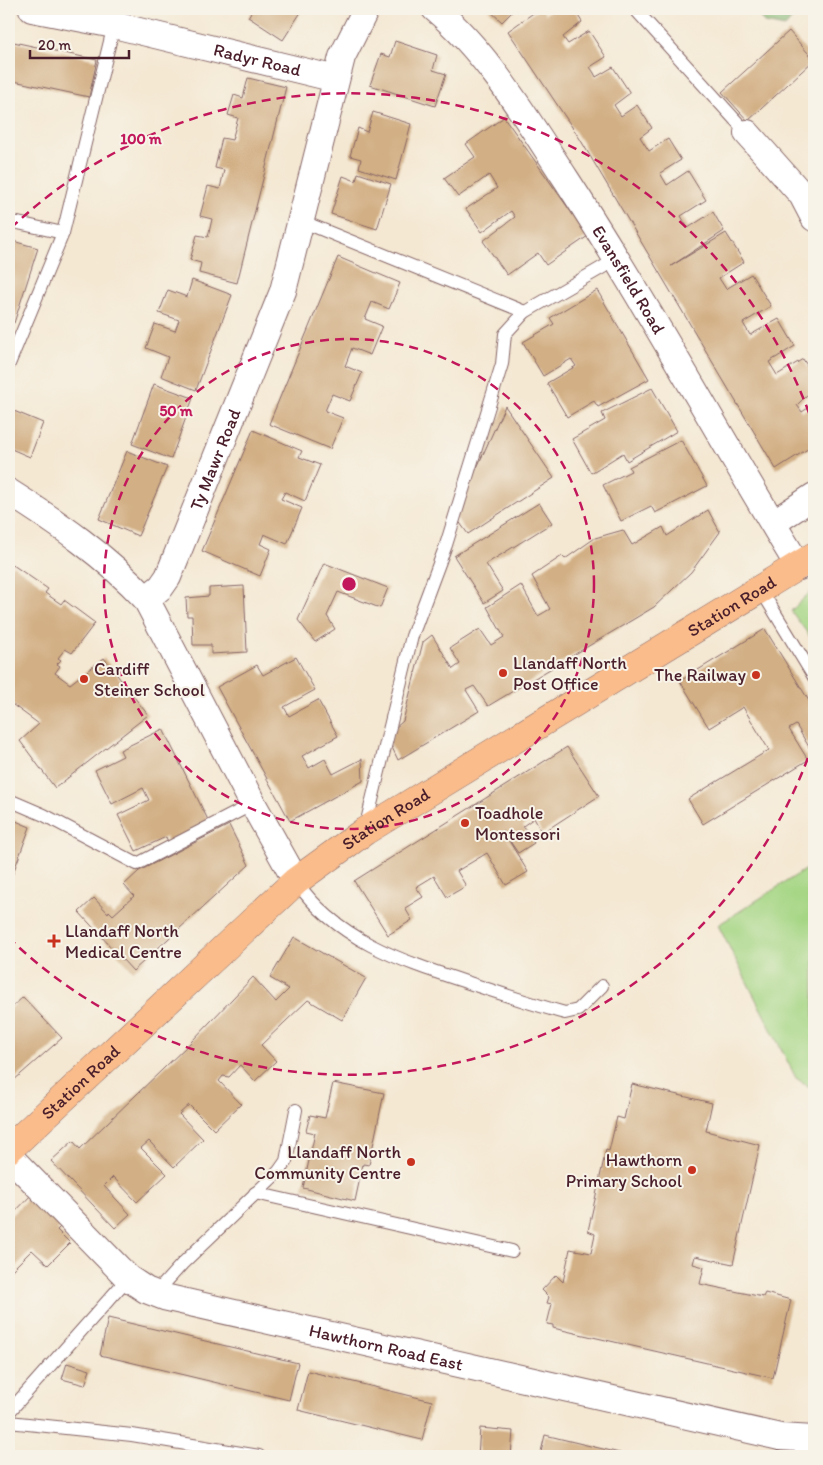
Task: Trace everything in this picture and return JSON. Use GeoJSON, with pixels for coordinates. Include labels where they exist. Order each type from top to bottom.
{"type":"FeatureCollection","features":[{"type":"Feature","properties":{"kind":"main road","name":"Station Road"},"geometry":{"type":"LineString","coordinates":[[9,1149],[296,881],[365,831],[807,562]]}},
{"type":"Feature","properties":{"kind":"street","name":"Radyr Road"},"geometry":{"type":"LineString","coordinates":[[32,9],[114,25],[336,79]]}},
{"type":"Feature","properties":{"kind":"street","name":"Ty Mawr Road"},"geometry":{"type":"LineString","coordinates":[[146,599],[161,588],[168,577],[283,291],[342,57],[366,9]]}},
{"type":"Feature","properties":{"kind":"street","name":"Evansfield Road"},"geometry":{"type":"LineString","coordinates":[[435,9],[460,30],[489,67],[542,143],[616,260],[773,523],[807,562]]}},
{"type":"Feature","properties":{"kind":"street"},"geometry":{"type":"LineString","coordinates":[[747,133],[802,195],[814,218]]}},
{"type":"Feature","properties":{"kind":"street"},"geometry":{"type":"LineString","coordinates":[[9,492],[87,545],[122,573],[146,599],[253,804],[296,881]]}},
{"type":"Feature","properties":{"kind":"street"},"geometry":{"type":"LineString","coordinates":[[773,523],[814,496]]}},
{"type":"Feature","properties":{"kind":"street","name":"Hawthorn Road East"},"geometry":{"type":"LineString","coordinates":[[9,1156],[128,1278],[155,1294],[770,1434],[814,1439]]}},
{"type":"Feature","properties":{"kind":"lane"},"geometry":{"type":"LineString","coordinates":[[635,9],[747,133]]}},
{"type":"Feature","properties":{"kind":"lane"},"geometry":{"type":"LineString","coordinates":[[9,364],[63,233],[114,25]]}},
{"type":"Feature","properties":{"kind":"lane"},"geometry":{"type":"LineString","coordinates":[[9,221],[63,233]]}},
{"type":"Feature","properties":{"kind":"lane"},"geometry":{"type":"LineString","coordinates":[[301,221],[525,312]]}},
{"type":"Feature","properties":{"kind":"lane"},"geometry":{"type":"LineString","coordinates":[[365,831],[412,636],[446,545],[502,364],[506,334],[525,312],[616,260]]}},
{"type":"Feature","properties":{"kind":"lane"},"geometry":{"type":"LineString","coordinates":[[761,590],[814,677]]}},
{"type":"Feature","properties":{"kind":"lane"},"geometry":{"type":"LineString","coordinates":[[9,800],[44,815],[137,864],[253,804]]}},
{"type":"Feature","properties":{"kind":"lane"},"geometry":{"type":"LineString","coordinates":[[296,881],[307,897],[325,916],[344,931],[403,961],[565,1013],[578,1010],[602,986]]}},
{"type":"Feature","properties":{"kind":"lane"},"geometry":{"type":"LineString","coordinates":[[155,1294],[182,1264],[255,1194],[286,1161],[296,1110]]}},
{"type":"Feature","properties":{"kind":"lane"},"geometry":{"type":"LineString","coordinates":[[255,1194],[512,1252]]}},
{"type":"Feature","properties":{"kind":"lane"},"geometry":{"type":"LineString","coordinates":[[9,1412],[128,1278]]}},
{"type":"Feature","properties":{"kind":"lane"},"geometry":{"type":"LineString","coordinates":[[9,1422],[132,1435],[259,1456]]}},
{"type":"Feature","properties":{"kind":"green space"},"geometry":{"type":"Polygon","coordinates":[[[752,9],[797,9],[797,13],[785,27],[765,23],[752,9]]]}},
{"type":"Feature","properties":{"kind":"green space"},"geometry":{"type":"Polygon","coordinates":[[[814,588],[814,642],[791,611],[814,588]]]}},
{"type":"Feature","properties":{"kind":"green space"},"geometry":{"type":"Polygon","coordinates":[[[814,864],[814,1090],[796,1078],[718,925],[814,864]]]}},
{"type":"Feature","properties":{"kind":"building"},"geometry":{"type":"Polygon","coordinates":[[[253,9],[303,9],[283,40],[248,17],[253,9]]]}},
{"type":"Feature","properties":{"kind":"building"},"geometry":{"type":"Polygon","coordinates":[[[488,9],[515,9],[502,22],[488,9]]]}},
{"type":"Feature","properties":{"kind":"building"},"geometry":{"type":"Polygon","coordinates":[[[539,9],[542,9],[545,14],[552,9],[574,9],[582,22],[563,37],[568,44],[589,31],[606,57],[590,67],[596,77],[613,67],[630,93],[614,105],[621,116],[637,105],[652,128],[640,137],[649,151],[668,139],[681,160],[660,173],[667,185],[688,171],[706,200],[681,216],[688,228],[713,212],[724,231],[671,266],[726,233],[744,262],[719,278],[726,289],[751,274],[771,306],[743,323],[750,335],[779,319],[795,346],[769,362],[777,375],[803,359],[814,377],[814,388],[797,405],[802,412],[814,404],[814,445],[776,469],[580,139],[508,31],[539,9]]]}},
{"type":"Feature","properties":{"kind":"building"},"geometry":{"type":"Polygon","coordinates":[[[789,31],[814,60],[748,121],[722,92],[789,31]]]}},
{"type":"Feature","properties":{"kind":"building"},"geometry":{"type":"Polygon","coordinates":[[[9,41],[97,60],[89,97],[9,80],[9,41]]]}},
{"type":"Feature","properties":{"kind":"building"},"geometry":{"type":"Polygon","coordinates":[[[395,41],[437,55],[433,70],[446,74],[435,106],[370,85],[381,54],[390,57],[395,41]]]}},
{"type":"Feature","properties":{"kind":"building"},"geometry":{"type":"Polygon","coordinates":[[[248,78],[286,87],[237,283],[199,273],[201,263],[190,260],[197,235],[208,237],[212,219],[200,216],[208,186],[220,189],[224,170],[215,168],[222,138],[232,140],[238,118],[228,115],[234,95],[243,98],[248,78]]]}},
{"type":"Feature","properties":{"kind":"building"},"geometry":{"type":"Polygon","coordinates":[[[373,112],[411,124],[396,180],[359,168],[361,159],[350,156],[358,128],[367,132],[373,112]]]}},
{"type":"Feature","properties":{"kind":"building"},"geometry":{"type":"Polygon","coordinates":[[[504,117],[588,236],[546,265],[538,253],[507,275],[483,241],[515,217],[511,211],[482,232],[466,209],[497,188],[489,175],[458,197],[444,178],[475,157],[466,144],[504,117]]]}},
{"type":"Feature","properties":{"kind":"building"},"geometry":{"type":"Polygon","coordinates":[[[358,173],[391,184],[377,229],[331,214],[343,176],[356,181],[358,173]]]}},
{"type":"Feature","properties":{"kind":"building"},"geometry":{"type":"Polygon","coordinates":[[[9,240],[38,248],[14,323],[9,322],[9,240]]]}},
{"type":"Feature","properties":{"kind":"building"},"geometry":{"type":"Polygon","coordinates":[[[338,257],[400,283],[389,309],[372,302],[365,319],[382,326],[370,355],[352,348],[345,366],[362,373],[350,401],[332,394],[325,411],[343,418],[330,449],[269,424],[338,257]]]}},
{"type":"Feature","properties":{"kind":"building"},"geometry":{"type":"Polygon","coordinates":[[[192,280],[232,295],[196,390],[161,376],[168,357],[146,348],[155,324],[175,331],[179,320],[159,313],[168,290],[187,297],[192,280]]]}},
{"type":"Feature","properties":{"kind":"building"},"geometry":{"type":"Polygon","coordinates":[[[597,290],[649,379],[598,407],[594,401],[567,417],[547,383],[576,366],[571,359],[543,376],[523,342],[554,324],[550,318],[597,290]]]}},
{"type":"Feature","properties":{"kind":"building"},"geometry":{"type":"Polygon","coordinates":[[[154,384],[193,398],[171,459],[132,444],[154,384]]]}},
{"type":"Feature","properties":{"kind":"building"},"geometry":{"type":"Polygon","coordinates":[[[652,388],[677,431],[627,461],[623,453],[591,473],[572,439],[605,420],[602,413],[652,388]]]}},
{"type":"Feature","properties":{"kind":"building"},"geometry":{"type":"Polygon","coordinates":[[[505,406],[554,478],[468,534],[455,516],[505,406]]]}},
{"type":"Feature","properties":{"kind":"building"},"geometry":{"type":"Polygon","coordinates":[[[9,409],[43,423],[30,457],[9,448],[9,409]]]}},
{"type":"Feature","properties":{"kind":"building"},"geometry":{"type":"Polygon","coordinates":[[[253,430],[302,451],[299,457],[320,465],[305,501],[285,492],[281,499],[302,508],[287,544],[264,534],[260,544],[271,549],[260,576],[202,551],[253,430]]]}},
{"type":"Feature","properties":{"kind":"building"},"geometry":{"type":"Polygon","coordinates":[[[681,440],[707,486],[655,513],[651,506],[621,521],[603,485],[631,471],[629,467],[681,440]]]}},
{"type":"Feature","properties":{"kind":"building"},"geometry":{"type":"Polygon","coordinates":[[[127,451],[167,467],[138,536],[99,519],[127,451]]]}},
{"type":"Feature","properties":{"kind":"building"},"geometry":{"type":"Polygon","coordinates":[[[539,503],[552,523],[486,564],[503,591],[484,603],[454,556],[539,503]]]}},
{"type":"Feature","properties":{"kind":"building"},"geometry":{"type":"Polygon","coordinates":[[[708,510],[720,532],[691,572],[654,607],[488,706],[474,686],[466,690],[479,711],[398,760],[390,743],[393,730],[403,721],[423,642],[432,635],[453,669],[460,664],[450,648],[480,629],[491,645],[504,637],[487,607],[521,585],[538,616],[550,609],[532,576],[562,556],[565,559],[595,538],[623,530],[632,545],[663,527],[667,536],[708,510]]]}},
{"type":"Feature","properties":{"kind":"building"},"geometry":{"type":"Polygon","coordinates":[[[324,563],[388,588],[380,608],[338,592],[327,616],[335,629],[315,642],[298,620],[324,563]]]}},
{"type":"Feature","properties":{"kind":"building"},"geometry":{"type":"Polygon","coordinates":[[[13,565],[48,589],[45,593],[61,604],[64,600],[95,623],[72,653],[65,649],[58,658],[61,660],[57,664],[60,666],[55,673],[70,684],[104,658],[148,715],[55,788],[20,741],[39,724],[9,702],[9,568],[13,565]]]}},
{"type":"Feature","properties":{"kind":"building"},"geometry":{"type":"Polygon","coordinates":[[[244,586],[247,652],[211,654],[211,645],[193,645],[192,616],[187,616],[186,598],[209,596],[209,588],[244,586]]]}},
{"type":"Feature","properties":{"kind":"building"},"geometry":{"type":"Polygon","coordinates":[[[765,629],[814,709],[814,743],[809,747],[796,725],[789,729],[808,760],[703,824],[688,799],[769,750],[743,707],[709,728],[680,681],[765,629]]]}},
{"type":"Feature","properties":{"kind":"building"},"geometry":{"type":"Polygon","coordinates":[[[296,657],[315,690],[284,707],[289,716],[318,700],[338,736],[302,756],[309,768],[325,759],[333,774],[362,759],[363,781],[290,821],[217,687],[257,665],[263,675],[296,657]]]}},
{"type":"Feature","properties":{"kind":"building"},"geometry":{"type":"Polygon","coordinates":[[[163,729],[210,824],[169,844],[166,837],[136,851],[118,815],[149,800],[143,788],[112,804],[95,770],[123,756],[120,750],[163,729]]]}},
{"type":"Feature","properties":{"kind":"building"},"geometry":{"type":"Polygon","coordinates":[[[567,747],[599,796],[542,833],[534,818],[523,826],[534,843],[518,853],[503,831],[528,872],[506,885],[487,853],[457,871],[466,886],[447,897],[434,876],[416,887],[423,897],[405,908],[412,920],[388,935],[354,881],[567,747]]]}},
{"type":"Feature","properties":{"kind":"building"},"geometry":{"type":"Polygon","coordinates":[[[9,818],[30,827],[9,884],[9,818]]]}},
{"type":"Feature","properties":{"kind":"building"},"geometry":{"type":"Polygon","coordinates":[[[229,825],[249,865],[133,971],[79,912],[94,898],[108,913],[109,911],[113,915],[134,896],[124,885],[139,871],[229,825]]]}},
{"type":"Feature","properties":{"kind":"building"},"geometry":{"type":"Polygon","coordinates":[[[294,937],[366,978],[342,1020],[308,1000],[261,1045],[276,1061],[255,1081],[240,1065],[229,1077],[223,1076],[219,1081],[241,1104],[214,1130],[189,1105],[179,1114],[203,1139],[174,1167],[149,1141],[141,1148],[167,1174],[137,1202],[113,1177],[104,1186],[130,1214],[115,1228],[51,1161],[73,1141],[80,1149],[191,1042],[253,977],[276,1002],[289,989],[270,978],[294,937]]]}},
{"type":"Feature","properties":{"kind":"building"},"geometry":{"type":"Polygon","coordinates":[[[23,997],[62,1038],[13,1081],[9,1078],[9,1010],[23,997]]]}},
{"type":"Feature","properties":{"kind":"building"},"geometry":{"type":"Polygon","coordinates":[[[333,1083],[384,1093],[369,1165],[363,1164],[355,1201],[303,1188],[315,1133],[306,1131],[310,1115],[325,1118],[333,1083]]]}},
{"type":"Feature","properties":{"kind":"building"},"geometry":{"type":"Polygon","coordinates":[[[632,1084],[712,1103],[706,1131],[760,1145],[733,1264],[695,1256],[693,1264],[704,1267],[700,1284],[763,1297],[765,1293],[791,1300],[773,1378],[553,1328],[553,1325],[547,1324],[552,1304],[547,1303],[549,1297],[542,1290],[556,1275],[563,1282],[570,1249],[591,1253],[595,1234],[588,1231],[606,1150],[609,1151],[617,1117],[624,1119],[632,1084]]]}},
{"type":"Feature","properties":{"kind":"building"},"geometry":{"type":"Polygon","coordinates":[[[35,1191],[66,1221],[57,1230],[70,1243],[48,1265],[32,1250],[9,1273],[9,1218],[35,1191]]]}},
{"type":"Feature","properties":{"kind":"building"},"geometry":{"type":"Polygon","coordinates":[[[108,1318],[298,1363],[289,1400],[100,1355],[108,1318]]]}},
{"type":"Feature","properties":{"kind":"building"},"geometry":{"type":"Polygon","coordinates":[[[67,1363],[90,1370],[85,1385],[62,1379],[67,1363]]]}},
{"type":"Feature","properties":{"kind":"building"},"geometry":{"type":"Polygon","coordinates":[[[308,1371],[432,1401],[422,1440],[298,1410],[308,1371]]]}},
{"type":"Feature","properties":{"kind":"building"},"geometry":{"type":"Polygon","coordinates":[[[480,1428],[513,1431],[511,1456],[478,1456],[480,1428]]]}},
{"type":"Feature","properties":{"kind":"building"},"geometry":{"type":"Polygon","coordinates":[[[545,1435],[632,1456],[540,1456],[545,1435]]]}},
{"type":"Feature","properties":{"kind":"place","name":"Llandaff North Post Office"},"geometry":{"type":"Point","coordinates":[503,673]}},
{"type":"Feature","properties":{"kind":"place","name":"The Railway"},"geometry":{"type":"Point","coordinates":[756,675]}},
{"type":"Feature","properties":{"kind":"place","name":"Cardiff Steiner School"},"geometry":{"type":"Point","coordinates":[84,679]}},
{"type":"Feature","properties":{"kind":"place","name":"Toadhole Montessori"},"geometry":{"type":"Point","coordinates":[465,823]}},
{"type":"Feature","properties":{"kind":"place","name":"Llandaff North Medical Centre"},"geometry":{"type":"Point","coordinates":[54,941]}},
{"type":"Feature","properties":{"kind":"place","name":"Llandaff North Community Centre"},"geometry":{"type":"Point","coordinates":[411,1162]}},
{"type":"Feature","properties":{"kind":"place","name":"Hawthorn Primary School"},"geometry":{"type":"Point","coordinates":[692,1170]}}]}
